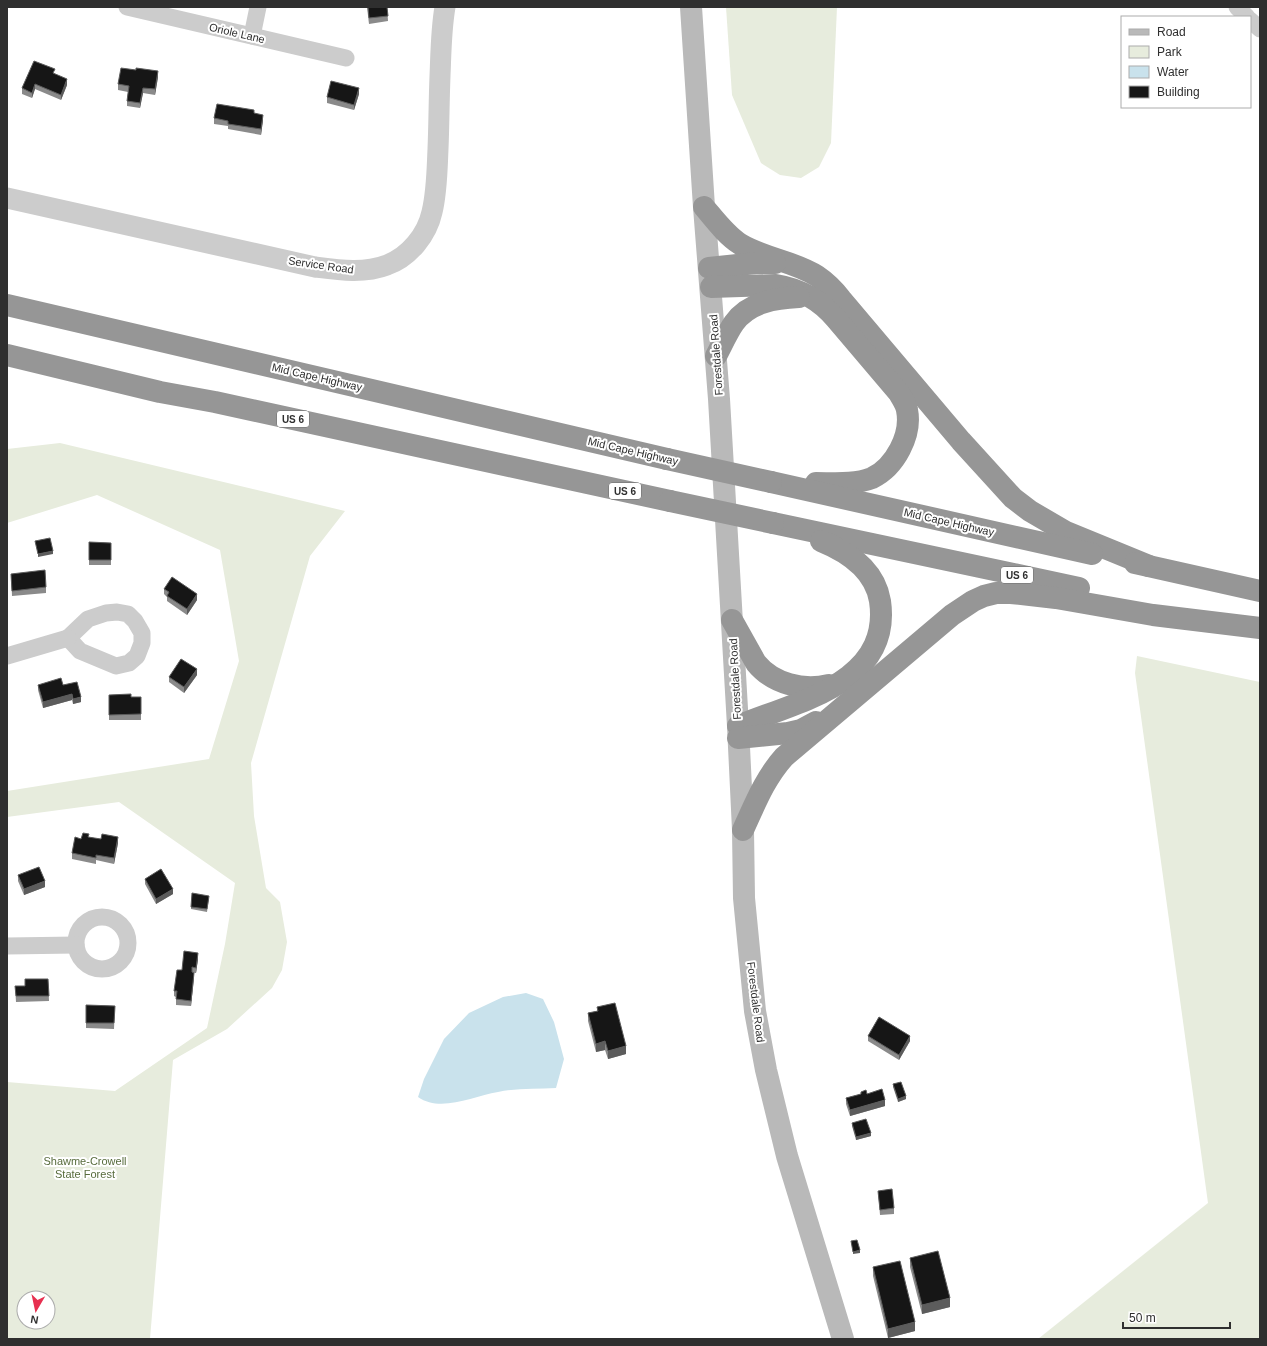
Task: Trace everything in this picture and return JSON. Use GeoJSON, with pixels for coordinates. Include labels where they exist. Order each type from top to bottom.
{"type":"FeatureCollection","features":[{"type":"Feature","properties":{"kind":"highway"},"geometry":{"type":"LineString","coordinates":[[704,207],[725,232],[739,244],[763,256],[816,275],[835,291],[961,441],[1013,498],[1030,511],[1066,532],[1149,566]]}},
{"type":"Feature","properties":{"kind":"highway"},"geometry":{"type":"LineString","coordinates":[[710,277],[756,263],[784,263]]}},
{"type":"Feature","properties":{"kind":"highway"},"geometry":{"type":"LineString","coordinates":[[710,277],[776,285],[811,296],[828,310],[899,393],[907,409],[907,426],[897,455],[886,467],[873,477],[851,483],[771,482]]}},
{"type":"Feature","properties":{"kind":"highway"},"geometry":{"type":"LineString","coordinates":[[716,356],[735,321],[752,307],[773,299],[811,296]]}},
{"type":"Feature","properties":{"kind":"highway","name":"Mid Cape Highway"},"geometry":{"type":"LineString","coordinates":[[7,304],[667,459],[1260,591]]}},
{"type":"Feature","properties":{"kind":"highway","name":"US 6"},"geometry":{"type":"LineString","coordinates":[[7,355],[160,392],[214,402],[1169,607],[1260,628]]}},
{"type":"Feature","properties":{"kind":"highway"},"geometry":{"type":"LineString","coordinates":[[738,732],[763,715],[817,695],[847,678],[856,671],[870,654],[876,643],[882,615],[879,596],[872,579],[850,556],[829,545],[773,522]]}},
{"type":"Feature","properties":{"kind":"highway"},"geometry":{"type":"LineString","coordinates":[[743,830],[762,787],[784,757],[962,607],[984,596],[996,593],[1026,594],[1153,615],[1260,628]]}},
{"type":"Feature","properties":{"kind":"highway"},"geometry":{"type":"LineString","coordinates":[[732,620],[760,669],[776,679],[806,687],[827,685],[838,682]]}},
{"type":"Feature","properties":{"kind":"highway"},"geometry":{"type":"LineString","coordinates":[[738,732],[776,735],[801,730],[840,710]]}},
{"type":"Feature","properties":{"kind":"main road","name":"Forestdale Road"},"geometry":{"type":"LineString","coordinates":[[691,7],[704,207],[716,356],[732,620],[743,830],[743,871],[755,1011],[766,1070],[789,1163],[843,1339]]}},
{"type":"Feature","properties":{"kind":"street","name":"Oriole Lane"},"geometry":{"type":"LineString","coordinates":[[127,7],[346,58]]}},
{"type":"Feature","properties":{"kind":"street"},"geometry":{"type":"LineString","coordinates":[[252,36],[258,7]]}},
{"type":"Feature","properties":{"kind":"street","name":"Service Road"},"geometry":{"type":"LineString","coordinates":[[7,198],[315,267],[334,270],[363,271],[386,265],[406,254],[415,245],[423,234],[432,212],[436,182],[441,35],[445,7]]}},
{"type":"Feature","properties":{"kind":"street"},"geometry":{"type":"LineString","coordinates":[[1237,7],[1246,16]]}},
{"type":"Feature","properties":{"kind":"street"},"geometry":{"type":"LineString","coordinates":[[1251,21],[1260,29]]}},
{"type":"Feature","properties":{"kind":"street"},"geometry":{"type":"LineString","coordinates":[[7,656],[68,638]]}},
{"type":"Feature","properties":{"kind":"street"},"geometry":{"type":"LineString","coordinates":[[7,946],[76,945]]}},
{"type":"Feature","properties":{"kind":"green space"},"geometry":{"type":"Polygon","coordinates":[[[726,7],[837,7],[831,143],[819,167],[801,178],[780,175],[761,163],[732,95],[726,7]]]}},
{"type":"Feature","properties":{"kind":"green space","name":"Shawme-Crowell State Forest"},"geometry":{"type":"Polygon","coordinates":[[[60,443],[345,511],[310,556],[251,763],[254,816],[266,888],[280,902],[287,942],[282,970],[272,988],[227,1029],[173,1060],[150,1339],[7,1339],[7,1082],[115,1091],[207,1028],[225,944],[235,883],[119,802],[7,817],[7,791],[209,759],[239,661],[220,550],[97,495],[7,523],[7,449],[60,443]]]}},
{"type":"Feature","properties":{"kind":"green space"},"geometry":{"type":"Polygon","coordinates":[[[1137,656],[1260,682],[1260,1339],[1038,1339],[1208,1203],[1135,673],[1137,656]]]}},
{"type":"Feature","properties":{"kind":"water"},"geometry":{"type":"Polygon","coordinates":[[[526,993],[543,999],[554,1022],[564,1059],[556,1088],[505,1091],[447,1104],[427,1102],[418,1097],[424,1079],[444,1039],[469,1013],[503,997],[526,993]]]}},
{"type":"Feature","properties":{"kind":"building"},"geometry":{"type":"Polygon","coordinates":[[[368,7],[387,7],[388,16],[369,18],[368,7]]]}},
{"type":"Feature","properties":{"kind":"building"},"geometry":{"type":"Polygon","coordinates":[[[34,61],[55,69],[53,73],[67,79],[61,95],[35,84],[32,93],[22,88],[34,61]]]}},
{"type":"Feature","properties":{"kind":"building"},"geometry":{"type":"Polygon","coordinates":[[[121,68],[136,70],[136,68],[158,71],[155,89],[143,88],[140,103],[127,101],[129,86],[118,84],[121,68]]]}},
{"type":"Feature","properties":{"kind":"building"},"geometry":{"type":"Polygon","coordinates":[[[331,81],[359,88],[354,105],[327,97],[331,81]]]}},
{"type":"Feature","properties":{"kind":"building"},"geometry":{"type":"Polygon","coordinates":[[[217,104],[254,110],[254,113],[263,115],[261,129],[228,124],[228,121],[214,118],[217,104]]]}},
{"type":"Feature","properties":{"kind":"building"},"geometry":{"type":"Polygon","coordinates":[[[50,538],[53,551],[38,554],[35,541],[50,538]]]}},
{"type":"Feature","properties":{"kind":"building"},"geometry":{"type":"Polygon","coordinates":[[[89,542],[111,543],[111,560],[89,560],[89,542]]]}},
{"type":"Feature","properties":{"kind":"building"},"geometry":{"type":"Polygon","coordinates":[[[45,570],[46,587],[12,591],[11,574],[45,570]]]}},
{"type":"Feature","properties":{"kind":"building"},"geometry":{"type":"Polygon","coordinates":[[[172,577],[197,594],[187,609],[167,596],[169,592],[164,589],[172,577]]]}},
{"type":"Feature","properties":{"kind":"building"},"geometry":{"type":"Polygon","coordinates":[[[181,659],[197,669],[184,687],[169,677],[181,659]]]}},
{"type":"Feature","properties":{"kind":"building"},"geometry":{"type":"Polygon","coordinates":[[[61,678],[63,685],[77,682],[81,697],[73,699],[72,694],[43,702],[38,685],[61,678]]]}},
{"type":"Feature","properties":{"kind":"building"},"geometry":{"type":"Polygon","coordinates":[[[131,694],[131,697],[141,697],[141,714],[109,715],[109,695],[131,694]]]}},
{"type":"Feature","properties":{"kind":"building"},"geometry":{"type":"Polygon","coordinates":[[[83,833],[89,834],[88,837],[101,839],[102,834],[118,837],[114,858],[96,855],[96,858],[72,853],[75,837],[81,839],[83,833]]]}},
{"type":"Feature","properties":{"kind":"building"},"geometry":{"type":"Polygon","coordinates":[[[39,867],[45,881],[24,889],[18,875],[39,867]]]}},
{"type":"Feature","properties":{"kind":"building"},"geometry":{"type":"Polygon","coordinates":[[[161,869],[173,889],[156,899],[145,879],[161,869]]]}},
{"type":"Feature","properties":{"kind":"building"},"geometry":{"type":"Polygon","coordinates":[[[192,893],[209,896],[207,909],[191,907],[192,893]]]}},
{"type":"Feature","properties":{"kind":"building"},"geometry":{"type":"Polygon","coordinates":[[[184,951],[198,953],[196,968],[192,967],[192,972],[194,973],[191,1001],[176,999],[177,991],[174,991],[177,970],[182,970],[184,951]]]}},
{"type":"Feature","properties":{"kind":"building"},"geometry":{"type":"Polygon","coordinates":[[[25,979],[48,979],[49,996],[16,996],[15,986],[25,986],[25,979]]]}},
{"type":"Feature","properties":{"kind":"building"},"geometry":{"type":"Polygon","coordinates":[[[615,1003],[626,1046],[608,1051],[605,1041],[596,1044],[588,1013],[598,1011],[597,1007],[615,1003]]]}},
{"type":"Feature","properties":{"kind":"building"},"geometry":{"type":"Polygon","coordinates":[[[86,1005],[115,1006],[114,1023],[86,1023],[86,1005]]]}},
{"type":"Feature","properties":{"kind":"building"},"geometry":{"type":"Polygon","coordinates":[[[879,1017],[910,1036],[899,1055],[868,1036],[879,1017]]]}},
{"type":"Feature","properties":{"kind":"building"},"geometry":{"type":"Polygon","coordinates":[[[901,1082],[906,1096],[898,1099],[893,1084],[901,1082]]]}},
{"type":"Feature","properties":{"kind":"building"},"geometry":{"type":"Polygon","coordinates":[[[882,1089],[885,1100],[850,1110],[846,1098],[861,1094],[861,1092],[866,1090],[867,1094],[882,1089]]]}},
{"type":"Feature","properties":{"kind":"building"},"geometry":{"type":"Polygon","coordinates":[[[866,1119],[871,1133],[856,1137],[852,1123],[866,1119]]]}},
{"type":"Feature","properties":{"kind":"building"},"geometry":{"type":"Polygon","coordinates":[[[892,1189],[894,1208],[880,1210],[878,1191],[892,1189]]]}},
{"type":"Feature","properties":{"kind":"building"},"geometry":{"type":"Polygon","coordinates":[[[857,1240],[860,1250],[853,1252],[851,1241],[857,1240]]]}},
{"type":"Feature","properties":{"kind":"building"},"geometry":{"type":"Polygon","coordinates":[[[938,1251],[950,1298],[922,1305],[910,1258],[938,1251]]]}},
{"type":"Feature","properties":{"kind":"building"},"geometry":{"type":"Polygon","coordinates":[[[900,1261],[915,1322],[888,1329],[873,1267],[900,1261]]]}}]}
